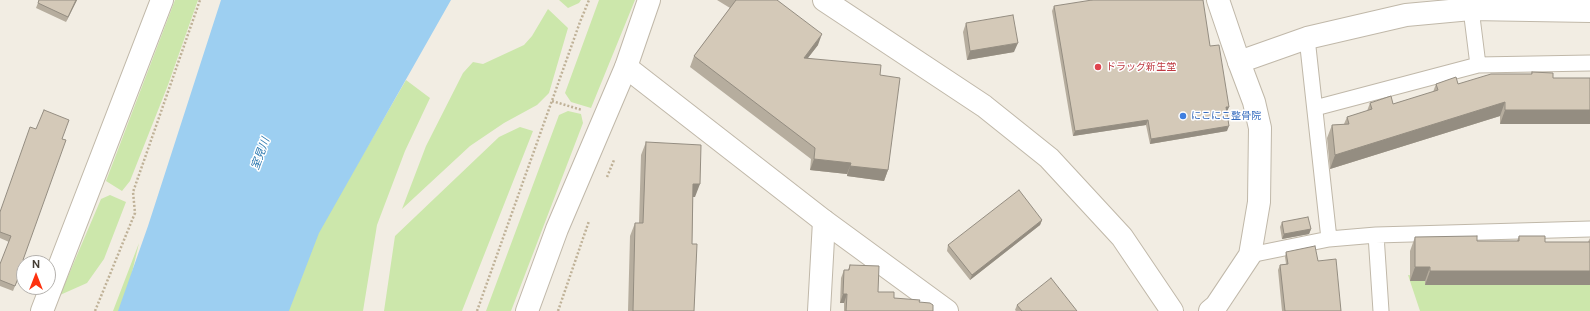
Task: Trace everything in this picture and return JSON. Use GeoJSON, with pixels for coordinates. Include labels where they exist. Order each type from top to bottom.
{"type":"FeatureCollection","features":[{"type":"Feature","properties":{"kind":"street"},"geometry":{"type":"LineString","coordinates":[[42,311],[162,0]]}},
{"type":"Feature","properties":{"kind":"street"},"geometry":{"type":"LineString","coordinates":[[527,311],[557,229],[626,68],[649,0]]}},
{"type":"Feature","properties":{"kind":"street"},"geometry":{"type":"LineString","coordinates":[[824,0],[984,106],[1049,158],[1122,237],[1172,311]]}},
{"type":"Feature","properties":{"kind":"street"},"geometry":{"type":"LineString","coordinates":[[1210,311],[1216,306],[1250,255],[1259,202],[1260,128],[1254,102],[1218,0]]}},
{"type":"Feature","properties":{"kind":"street"},"geometry":{"type":"LineString","coordinates":[[1239,62],[1307,38],[1406,15],[1471,9],[1590,11]]}},
{"type":"Feature","properties":{"kind":"street"},"geometry":{"type":"LineString","coordinates":[[626,68],[824,222],[947,311]]}},
{"type":"Feature","properties":{"kind":"street"},"geometry":{"type":"LineString","coordinates":[[819,311],[824,222]]}},
{"type":"Feature","properties":{"kind":"lane"},"geometry":{"type":"LineString","coordinates":[[1471,9],[1478,65]]}},
{"type":"Feature","properties":{"kind":"lane"},"geometry":{"type":"LineString","coordinates":[[1307,38],[1330,239]]}},
{"type":"Feature","properties":{"kind":"lane"},"geometry":{"type":"LineString","coordinates":[[1315,108],[1478,65],[1590,63]]}},
{"type":"Feature","properties":{"kind":"lane"},"geometry":{"type":"LineString","coordinates":[[1250,255],[1330,239],[1376,235],[1590,229]]}},
{"type":"Feature","properties":{"kind":"lane"},"geometry":{"type":"LineString","coordinates":[[1376,235],[1381,311]]}},
{"type":"Feature","properties":{"kind":"path"},"geometry":{"type":"LineString","coordinates":[[95,311],[135,213],[133,192],[200,0]]}},
{"type":"Feature","properties":{"kind":"path"},"geometry":{"type":"LineString","coordinates":[[477,311],[589,0]]}},
{"type":"Feature","properties":{"kind":"path"},"geometry":{"type":"LineString","coordinates":[[552,101],[605,117]]}},
{"type":"Feature","properties":{"kind":"green space"},"geometry":{"type":"Polygon","coordinates":[[[175,0],[198,0],[168,85],[130,181],[122,191],[106,181],[175,0]]]}},
{"type":"Feature","properties":{"kind":"green space"},"geometry":{"type":"Polygon","coordinates":[[[559,0],[581,0],[579,3],[568,8],[559,0]]]}},
{"type":"Feature","properties":{"kind":"green space"},"geometry":{"type":"Polygon","coordinates":[[[599,0],[635,0],[591,108],[571,102],[565,93],[599,0]]]}},
{"type":"Feature","properties":{"kind":"green space"},"geometry":{"type":"Polygon","coordinates":[[[548,9],[568,28],[549,93],[537,105],[504,123],[470,146],[402,209],[426,146],[463,73],[473,62],[483,64],[524,45],[532,36],[548,9]]]}},
{"type":"Feature","properties":{"kind":"green space"},"geometry":{"type":"Polygon","coordinates":[[[406,80],[430,98],[405,151],[377,225],[363,311],[278,311],[312,223],[340,194],[406,80]]]}},
{"type":"Feature","properties":{"kind":"green space"},"geometry":{"type":"Polygon","coordinates":[[[568,111],[581,114],[583,123],[511,311],[486,311],[559,115],[568,111]]]}},
{"type":"Feature","properties":{"kind":"green space"},"geometry":{"type":"Polygon","coordinates":[[[520,127],[533,131],[462,311],[384,311],[395,236],[499,137],[520,127]]]}},
{"type":"Feature","properties":{"kind":"green space"},"geometry":{"type":"Polygon","coordinates":[[[110,195],[126,202],[104,259],[87,283],[60,295],[101,199],[110,195]]]}},
{"type":"Feature","properties":{"kind":"green space"},"geometry":{"type":"Polygon","coordinates":[[[139,243],[123,311],[113,311],[139,243]]]}},
{"type":"Feature","properties":{"kind":"green space"},"geometry":{"type":"Polygon","coordinates":[[[1408,275],[1436,279],[1590,279],[1590,311],[1420,311],[1408,275]]]}},
{"type":"Feature","properties":{"kind":"water","name":"室見川"},"geometry":{"type":"Polygon","coordinates":[[[221,0],[451,0],[319,233],[289,311],[118,311],[148,226],[221,0]]]}},
{"type":"Feature","properties":{"kind":"building"},"geometry":{"type":"Polygon","coordinates":[[[39,0],[76,0],[68,17],[38,3],[39,0]]]}},
{"type":"Feature","properties":{"kind":"building"},"geometry":{"type":"Polygon","coordinates":[[[736,0],[777,0],[822,34],[804,58],[881,65],[880,75],[900,78],[888,170],[850,166],[851,163],[814,159],[815,148],[694,56],[736,0]]]}},
{"type":"Feature","properties":{"kind":"building"},"geometry":{"type":"Polygon","coordinates":[[[1092,0],[1203,0],[1210,46],[1219,45],[1229,107],[1226,107],[1229,126],[1151,139],[1148,120],[1075,131],[1054,6],[1092,0]]]}},
{"type":"Feature","properties":{"kind":"building"},"geometry":{"type":"Polygon","coordinates":[[[1013,15],[1018,43],[970,51],[966,23],[1013,15]]]}},
{"type":"Feature","properties":{"kind":"building"},"geometry":{"type":"Polygon","coordinates":[[[1532,72],[1553,73],[1553,78],[1590,78],[1590,110],[1505,110],[1505,102],[1335,155],[1332,125],[1349,124],[1347,117],[1372,109],[1370,103],[1391,96],[1393,104],[1438,90],[1436,84],[1456,77],[1458,84],[1491,74],[1532,74],[1532,72]]]}},
{"type":"Feature","properties":{"kind":"building"},"geometry":{"type":"Polygon","coordinates":[[[44,110],[69,120],[62,139],[66,140],[25,255],[16,255],[15,286],[0,280],[0,264],[11,236],[0,232],[0,212],[30,127],[36,129],[44,110]]]}},
{"type":"Feature","properties":{"kind":"building"},"geometry":{"type":"Polygon","coordinates":[[[646,142],[701,145],[700,184],[693,184],[692,244],[697,244],[694,311],[633,311],[635,223],[643,223],[646,142]]]}},
{"type":"Feature","properties":{"kind":"building"},"geometry":{"type":"Polygon","coordinates":[[[1019,190],[1042,220],[972,275],[948,245],[1019,190]]]}},
{"type":"Feature","properties":{"kind":"building"},"geometry":{"type":"Polygon","coordinates":[[[1308,217],[1311,229],[1284,234],[1282,222],[1308,217]]]}},
{"type":"Feature","properties":{"kind":"building"},"geometry":{"type":"Polygon","coordinates":[[[1477,236],[1477,241],[1519,241],[1519,236],[1545,236],[1545,242],[1590,242],[1590,271],[1430,271],[1430,267],[1415,267],[1415,237],[1477,236]]]}},
{"type":"Feature","properties":{"kind":"building"},"geometry":{"type":"Polygon","coordinates":[[[1315,246],[1318,261],[1336,259],[1341,311],[1285,311],[1280,265],[1288,264],[1286,252],[1315,246]]]}},
{"type":"Feature","properties":{"kind":"building"},"geometry":{"type":"Polygon","coordinates":[[[850,265],[879,266],[878,292],[894,292],[894,298],[920,300],[919,302],[930,303],[933,305],[933,311],[846,311],[847,294],[843,294],[844,270],[849,270],[850,265]]]}},
{"type":"Feature","properties":{"kind":"building"},"geometry":{"type":"Polygon","coordinates":[[[1051,278],[1077,311],[1022,311],[1017,305],[1051,278]]]}},
{"type":"Feature","properties":{"kind":"place","name":"ドラッグ新生堂"},"geometry":{"type":"Point","coordinates":[1098,67]}},
{"type":"Feature","properties":{"kind":"place","name":"にこにこ整骨院"},"geometry":{"type":"Point","coordinates":[1183,116]}}]}
